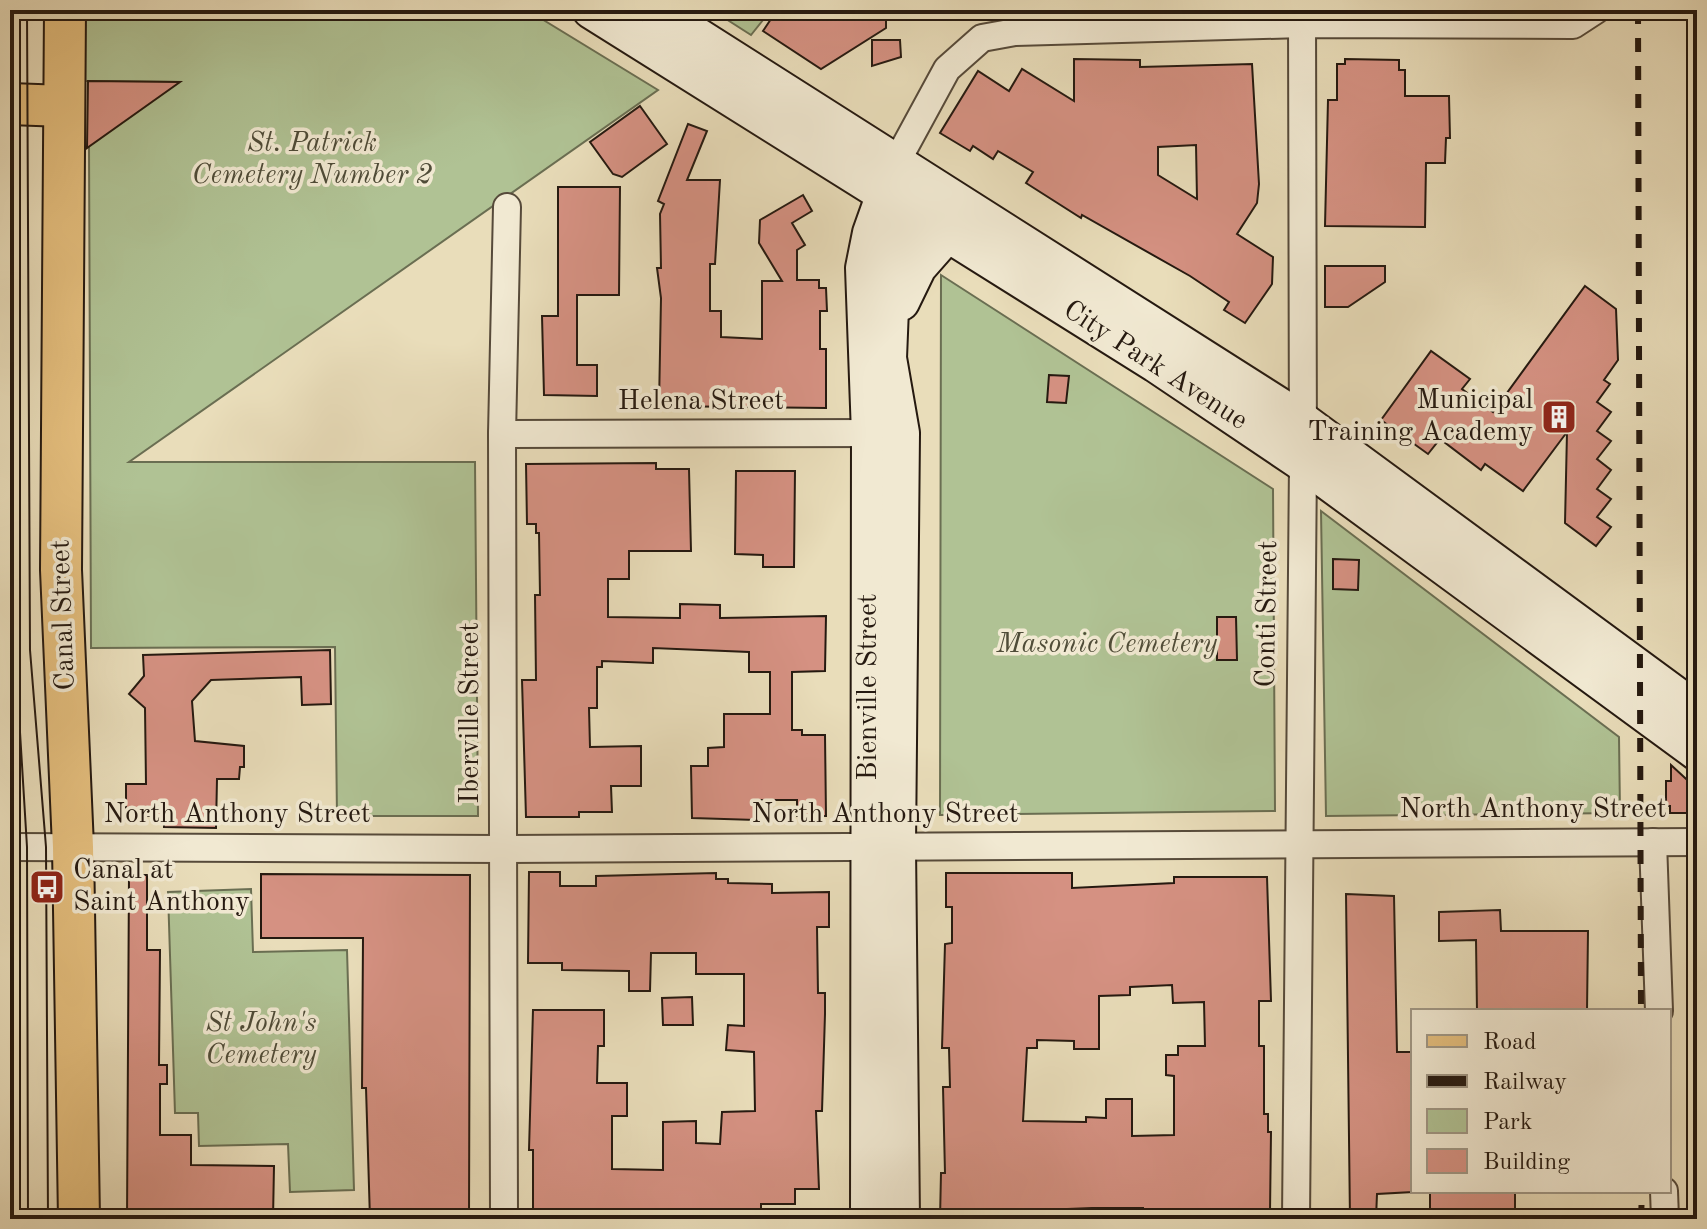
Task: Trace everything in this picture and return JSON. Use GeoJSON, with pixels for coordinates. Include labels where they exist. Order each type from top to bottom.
{"type":"FeatureCollection","features":[{"type":"Feature","properties":{"kind":"main road","name":"Canal Street"},"geometry":{"type":"LineString","coordinates":[[65,10],[61,570],[73,847],[79,1219]]}},
{"type":"Feature","properties":{"kind":"main road","name":"City Park Avenue"},"geometry":{"type":"LineString","coordinates":[[591,10],[891,177],[1301,420],[1697,711]]}},
{"type":"Feature","properties":{"kind":"main road","name":"City Park Avenue"},"geometry":{"type":"LineString","coordinates":[[656,10],[891,177]]}},
{"type":"Feature","properties":{"kind":"main road"},"geometry":{"type":"LineString","coordinates":[[10,104],[64,106]]}},
{"type":"Feature","properties":{"kind":"main road"},"geometry":{"type":"LineString","coordinates":[[891,177],[914,212]]}},
{"type":"Feature","properties":{"kind":"main road","name":"Bienville Street"},"geometry":{"type":"LineString","coordinates":[[885,433],[864,268],[891,177]]}},
{"type":"Feature","properties":{"kind":"main road","name":"City Park Avenue"},"geometry":{"type":"LineString","coordinates":[[914,212],[1303,463],[1697,752]]}},
{"type":"Feature","properties":{"kind":"main road","name":"Bienville Street"},"geometry":{"type":"LineString","coordinates":[[869,1219],[883,848],[885,433],[891,283],[914,212]]}},
{"type":"Feature","properties":{"kind":"main road","name":"Bienville Street"},"geometry":{"type":"LineString","coordinates":[[888,358],[897,312],[908,282],[948,233]]}},
{"type":"Feature","properties":{"kind":"main road","name":"Bienville Street"},"geometry":{"type":"LineString","coordinates":[[883,848],[901,1219]]}},
{"type":"Feature","properties":{"kind":"street","name":"Bienville Street"},"geometry":{"type":"LineString","coordinates":[[891,177],[947,69],[982,38],[1015,32],[1302,17],[1573,25],[1596,10]]}},
{"type":"Feature","properties":{"kind":"street","name":"Conti Street"},"geometry":{"type":"LineString","coordinates":[[1296,1219],[1299,597],[1303,463],[1302,17]]}},
{"type":"Feature","properties":{"kind":"street","name":"Iberville Street"},"geometry":{"type":"LineString","coordinates":[[504,1219],[502,434],[507,207]]}},
{"type":"Feature","properties":{"kind":"street","name":"Helena Street"},"geometry":{"type":"LineString","coordinates":[[502,434],[885,433]]}},
{"type":"Feature","properties":{"kind":"street"},"geometry":{"type":"LineString","coordinates":[[1653,842],[1659,1009]]}},
{"type":"Feature","properties":{"kind":"street","name":"North Anthony Street"},"geometry":{"type":"LineString","coordinates":[[10,847],[883,848],[1697,842]]}},
{"type":"Feature","properties":{"kind":"street"},"geometry":{"type":"LineString","coordinates":[[1664,1193],[1665,1219]]}},
{"type":"Feature","properties":{"kind":"green space","name":"St. Patrick Cemetery Number 2"},"geometry":{"type":"Polygon","coordinates":[[[85,10],[527,10],[658,90],[129,462],[475,462],[478,816],[337,816],[335,647],[91,648],[89,144],[176,82],[85,81],[85,10]]]}},
{"type":"Feature","properties":{"kind":"green space"},"geometry":{"type":"Polygon","coordinates":[[[712,10],[767,10],[767,15],[751,35],[712,10]]]}},
{"type":"Feature","properties":{"kind":"green space","name":"Masonic Cemetery"},"geometry":{"type":"Polygon","coordinates":[[[941,275],[1273,489],[1275,811],[940,815],[941,275]]]}},
{"type":"Feature","properties":{"kind":"green space"},"geometry":{"type":"Polygon","coordinates":[[[1321,511],[1619,737],[1620,813],[1326,816],[1321,511]]]}},
{"type":"Feature","properties":{"kind":"green space","name":"St John's Cemetery"},"geometry":{"type":"Polygon","coordinates":[[[251,889],[253,952],[347,950],[354,1190],[290,1192],[288,1144],[199,1146],[198,1113],[175,1113],[168,892],[251,889]]]}},
{"type":"Feature","properties":{"kind":"building"},"geometry":{"type":"Polygon","coordinates":[[[777,10],[886,10],[886,28],[821,69],[763,31],[777,10]]]}},
{"type":"Feature","properties":{"kind":"building"},"geometry":{"type":"Polygon","coordinates":[[[872,40],[900,40],[901,57],[872,66],[872,40]]]}},
{"type":"Feature","properties":{"kind":"building"},"geometry":{"type":"Polygon","coordinates":[[[1074,59],[1140,60],[1140,67],[1252,64],[1259,184],[1257,203],[1237,234],[1273,257],[1272,284],[1245,323],[1224,310],[1229,302],[1190,276],[1082,215],[1081,218],[1026,183],[1033,172],[998,151],[993,159],[973,146],[970,151],[940,133],[978,71],[1009,91],[1022,69],[1074,101],[1074,59]],[[1196,145],[1158,147],[1158,175],[1197,199],[1196,145]]]}},
{"type":"Feature","properties":{"kind":"building"},"geometry":{"type":"Polygon","coordinates":[[[1345,59],[1399,60],[1399,70],[1405,70],[1405,96],[1449,96],[1450,138],[1446,138],[1445,163],[1426,163],[1425,227],[1325,226],[1328,100],[1337,100],[1337,64],[1345,64],[1345,59]]]}},
{"type":"Feature","properties":{"kind":"building"},"geometry":{"type":"Polygon","coordinates":[[[88,81],[180,82],[87,148],[88,81]]]}},
{"type":"Feature","properties":{"kind":"building"},"geometry":{"type":"Polygon","coordinates":[[[640,106],[667,144],[622,177],[613,174],[590,142],[640,106]]]}},
{"type":"Feature","properties":{"kind":"building"},"geometry":{"type":"Polygon","coordinates":[[[688,124],[707,131],[687,180],[720,180],[715,264],[710,264],[710,311],[721,311],[721,337],[762,339],[762,281],[782,281],[759,243],[760,220],[803,195],[812,211],[792,223],[805,245],[797,250],[797,280],[819,280],[819,288],[826,288],[827,311],[820,311],[820,349],[826,349],[826,408],[659,406],[661,298],[657,268],[661,268],[660,214],[664,204],[658,201],[688,124]]]}},
{"type":"Feature","properties":{"kind":"building"},"geometry":{"type":"Polygon","coordinates":[[[558,187],[620,187],[619,295],[577,295],[577,365],[597,365],[597,396],[544,395],[542,316],[558,316],[558,187]]]}},
{"type":"Feature","properties":{"kind":"building"},"geometry":{"type":"Polygon","coordinates":[[[1325,266],[1385,266],[1385,282],[1348,307],[1325,307],[1325,266]]]}},
{"type":"Feature","properties":{"kind":"building","name":"Municipal Training Academy"},"geometry":{"type":"Polygon","coordinates":[[[1585,286],[1616,309],[1618,360],[1604,380],[1610,384],[1597,402],[1611,412],[1597,431],[1611,441],[1597,459],[1611,470],[1597,489],[1611,499],[1597,517],[1611,527],[1596,546],[1565,523],[1567,432],[1523,491],[1485,464],[1481,470],[1440,439],[1428,454],[1381,420],[1431,351],[1470,379],[1462,389],[1493,412],[1585,286]]]}},
{"type":"Feature","properties":{"kind":"building"},"geometry":{"type":"Polygon","coordinates":[[[1049,375],[1069,376],[1066,403],[1047,402],[1049,375]]]}},
{"type":"Feature","properties":{"kind":"building"},"geometry":{"type":"Polygon","coordinates":[[[656,463],[656,469],[689,469],[691,551],[629,551],[629,579],[608,579],[608,617],[680,618],[680,604],[720,605],[720,618],[826,616],[825,671],[792,672],[792,730],[802,730],[802,735],[825,735],[826,816],[797,816],[797,800],[756,800],[756,820],[692,818],[691,766],[708,766],[708,748],[724,747],[724,714],[770,714],[770,672],[749,672],[749,652],[653,648],[653,663],[602,661],[602,667],[597,667],[597,708],[589,708],[590,747],[641,746],[641,786],[611,786],[612,812],[579,812],[579,817],[526,817],[522,680],[536,680],[535,595],[540,595],[539,533],[536,533],[536,524],[527,524],[526,464],[656,463]]]}},
{"type":"Feature","properties":{"kind":"building"},"geometry":{"type":"Polygon","coordinates":[[[736,471],[795,471],[794,567],[763,567],[763,555],[735,554],[736,471]]]}},
{"type":"Feature","properties":{"kind":"building"},"geometry":{"type":"Polygon","coordinates":[[[1333,559],[1359,560],[1358,590],[1333,589],[1333,559]]]}},
{"type":"Feature","properties":{"kind":"building"},"geometry":{"type":"Polygon","coordinates":[[[1217,617],[1236,617],[1237,660],[1217,660],[1217,617]]]}},
{"type":"Feature","properties":{"kind":"building"},"geometry":{"type":"Polygon","coordinates":[[[330,650],[331,704],[302,705],[301,677],[211,680],[192,701],[195,741],[244,746],[244,767],[240,767],[239,779],[217,779],[216,828],[164,827],[164,816],[126,816],[126,784],[146,784],[145,708],[129,694],[144,676],[143,655],[330,650]]]}},
{"type":"Feature","properties":{"kind":"building"},"geometry":{"type":"Polygon","coordinates":[[[1671,765],[1697,789],[1697,813],[1670,813],[1670,806],[1666,806],[1666,781],[1671,781],[1671,765]]]}},
{"type":"Feature","properties":{"kind":"building"},"geometry":{"type":"Polygon","coordinates":[[[529,872],[560,872],[560,886],[596,886],[596,876],[716,873],[716,879],[728,879],[728,883],[772,884],[772,893],[829,892],[829,927],[817,927],[818,993],[825,993],[822,1111],[816,1111],[819,1189],[795,1189],[795,1204],[761,1204],[761,1219],[731,1219],[731,1214],[657,1214],[657,1219],[533,1219],[533,1150],[529,1150],[533,1010],[604,1010],[604,1046],[598,1046],[597,1083],[627,1083],[627,1116],[612,1116],[612,1169],[663,1170],[663,1122],[696,1121],[696,1143],[720,1144],[722,1112],[755,1111],[754,1052],[726,1050],[728,1025],[744,1026],[744,974],[696,974],[696,953],[651,953],[650,991],[629,991],[629,971],[562,970],[562,963],[528,963],[529,872]]]}},
{"type":"Feature","properties":{"kind":"building"},"geometry":{"type":"Polygon","coordinates":[[[946,873],[1072,873],[1072,888],[1174,883],[1174,877],[1267,877],[1271,1001],[1259,1001],[1259,1046],[1264,1046],[1264,1114],[1268,1114],[1268,1132],[1271,1132],[1270,1212],[1219,1212],[1219,1219],[1143,1219],[1143,1208],[1092,1208],[1068,1209],[1068,1219],[940,1219],[941,1173],[945,1173],[943,1087],[950,1087],[949,1048],[942,1048],[945,944],[952,943],[952,907],[946,907],[946,873]],[[1172,985],[1130,987],[1130,995],[1099,996],[1099,1049],[1074,1049],[1074,1041],[1037,1040],[1037,1048],[1027,1048],[1023,1121],[1086,1122],[1086,1117],[1106,1118],[1106,1099],[1132,1099],[1132,1136],[1174,1135],[1174,1076],[1166,1075],[1166,1055],[1178,1055],[1178,1046],[1205,1046],[1204,1002],[1173,1003],[1172,985]]]}},
{"type":"Feature","properties":{"kind":"building"},"geometry":{"type":"Polygon","coordinates":[[[261,874],[470,875],[469,1219],[370,1219],[366,1088],[362,1088],[363,938],[261,938],[261,874]]]}},
{"type":"Feature","properties":{"kind":"building"},"geometry":{"type":"Polygon","coordinates":[[[129,875],[147,875],[147,950],[160,950],[159,1065],[167,1065],[167,1084],[160,1084],[160,1135],[191,1135],[191,1165],[274,1166],[273,1219],[127,1219],[129,875]]]}},
{"type":"Feature","properties":{"kind":"building"},"geometry":{"type":"Polygon","coordinates":[[[1346,894],[1394,896],[1397,1052],[1411,1052],[1411,1192],[1377,1194],[1376,1219],[1350,1219],[1346,894]]]}},
{"type":"Feature","properties":{"kind":"building"},"geometry":{"type":"Polygon","coordinates":[[[1500,910],[1501,931],[1588,931],[1587,1009],[1477,1009],[1476,940],[1439,941],[1439,912],[1500,910]]]}},
{"type":"Feature","properties":{"kind":"building"},"geometry":{"type":"Polygon","coordinates":[[[692,997],[693,1025],[663,1025],[662,998],[692,997]]]}},
{"type":"Feature","properties":{"kind":"building"},"geometry":{"type":"Polygon","coordinates":[[[1430,1193],[1515,1193],[1515,1219],[1430,1217],[1430,1193]]]}},
{"type":"Feature","properties":{"kind":"tram line"},"geometry":{"type":"LineString","coordinates":[[13,10],[15,650],[27,847],[28,1219]]}},
{"type":"Feature","properties":{"kind":"tram line"},"geometry":{"type":"LineString","coordinates":[[27,10],[30,650],[46,847],[48,1219]]}},
{"type":"Feature","properties":{"kind":"railway"},"geometry":{"type":"LineString","coordinates":[[1638,10],[1641,1009]]}},
{"type":"Feature","properties":{"kind":"railway"},"geometry":{"type":"LineString","coordinates":[[1641,1219],[1642,1193]]}},
{"type":"Feature","properties":{"kind":"place","name":"Municipal Training Academy"},"geometry":{"type":"Point","coordinates":[1559,417]}},
{"type":"Feature","properties":{"kind":"place","name":"Canal at Saint Anthony"},"geometry":{"type":"Point","coordinates":[47,887]}}]}
